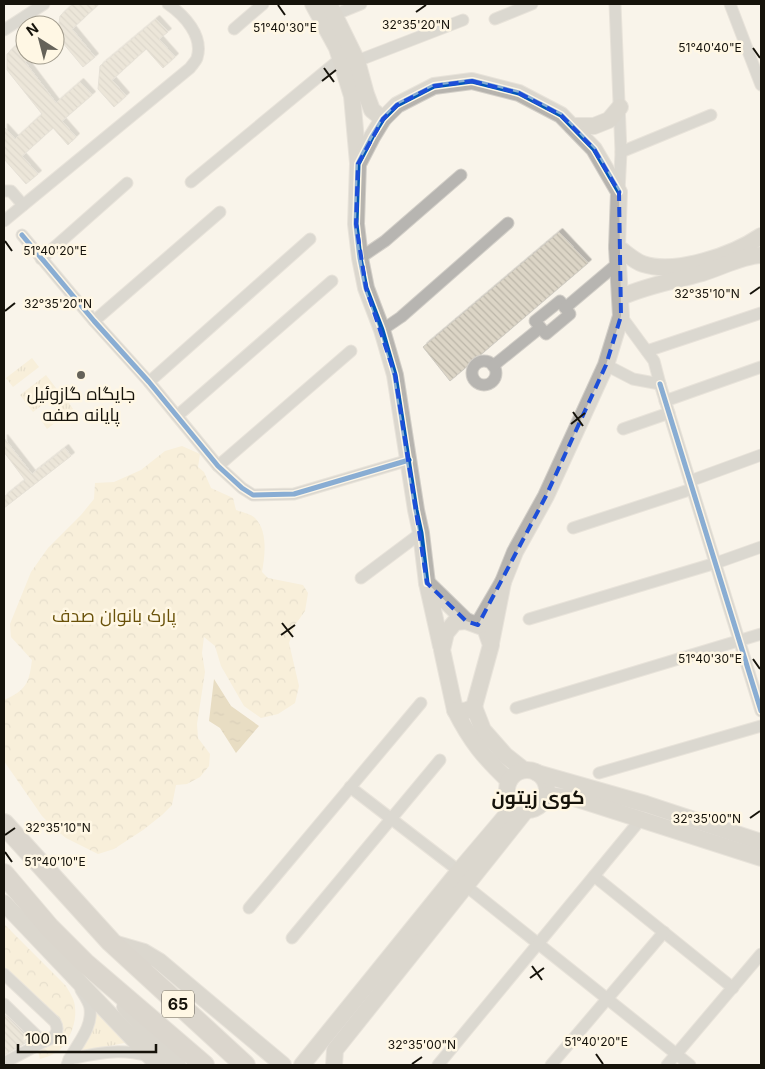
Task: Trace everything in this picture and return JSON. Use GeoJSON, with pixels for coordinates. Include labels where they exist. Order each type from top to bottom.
{"type":"FeatureCollection","features":[{"type":"Feature","properties":{"kind":"highway","name":"65"},"geometry":{"type":"LineString","coordinates":[[4,824],[111,942],[245,1065]]}},
{"type":"Feature","properties":{"kind":"highway","name":"65"},"geometry":{"type":"LineString","coordinates":[[4,874],[49,928],[80,970],[204,1065]]}},
{"type":"Feature","properties":{"kind":"street"},"geometry":{"type":"LineString","coordinates":[[7,25],[44,4]]}},
{"type":"Feature","properties":{"kind":"street"},"geometry":{"type":"LineString","coordinates":[[4,221],[190,68],[197,58],[198,46],[195,34],[183,16],[168,4]]}},
{"type":"Feature","properties":{"kind":"street"},"geometry":{"type":"LineString","coordinates":[[234,29],[262,4]]}},
{"type":"Feature","properties":{"kind":"street"},"geometry":{"type":"LineString","coordinates":[[313,4],[337,48],[352,96],[358,164],[356,224],[360,258],[366,288],[382,330],[395,375],[421,532],[427,583],[455,710],[467,734],[484,756],[509,782]]}},
{"type":"Feature","properties":{"kind":"street"},"geometry":{"type":"LineString","coordinates":[[361,4],[331,9],[357,61],[372,110],[383,119]]}},
{"type":"Feature","properties":{"kind":"street"},"geometry":{"type":"LineString","coordinates":[[494,19],[532,4]]}},
{"type":"Feature","properties":{"kind":"street"},"geometry":{"type":"LineString","coordinates":[[472,623],[502,582],[515,552],[546,496],[606,365],[621,316],[617,264],[621,152],[616,4]]}},
{"type":"Feature","properties":{"kind":"street"},"geometry":{"type":"LineString","coordinates":[[730,4],[761,85]]}},
{"type":"Feature","properties":{"kind":"street"},"geometry":{"type":"LineString","coordinates":[[357,61],[463,20]]}},
{"type":"Feature","properties":{"kind":"street"},"geometry":{"type":"LineString","coordinates":[[191,182],[340,59]]}},
{"type":"Feature","properties":{"kind":"street"},"geometry":{"type":"LineString","coordinates":[[358,164],[383,119],[397,105],[434,86],[472,81],[519,93],[562,115],[594,148],[619,192]]}},
{"type":"Feature","properties":{"kind":"street"},"geometry":{"type":"LineString","coordinates":[[572,126],[594,126],[609,120],[620,107]]}},
{"type":"Feature","properties":{"kind":"street"},"geometry":{"type":"LineString","coordinates":[[621,152],[711,115]]}},
{"type":"Feature","properties":{"kind":"street"},"geometry":{"type":"LineString","coordinates":[[360,258],[385,242],[461,175]]}},
{"type":"Feature","properties":{"kind":"street"},"geometry":{"type":"LineString","coordinates":[[42,259],[128,183]]}},
{"type":"Feature","properties":{"kind":"street"},"geometry":{"type":"LineString","coordinates":[[4,191],[11,191],[22,205]]}},
{"type":"Feature","properties":{"kind":"street"},"geometry":{"type":"LineString","coordinates":[[94,321],[220,212]]}},
{"type":"Feature","properties":{"kind":"street"},"geometry":{"type":"LineString","coordinates":[[382,330],[401,317],[508,223]]}},
{"type":"Feature","properties":{"kind":"street"},"geometry":{"type":"LineString","coordinates":[[22,235],[94,321],[149,382],[218,466],[242,488],[253,494],[294,494],[409,460]]}},
{"type":"Feature","properties":{"kind":"street"},"geometry":{"type":"LineString","coordinates":[[617,247],[641,264],[660,268],[718,258],[748,245],[761,236]]}},
{"type":"Feature","properties":{"kind":"street"},"geometry":{"type":"LineString","coordinates":[[149,382],[310,239]]}},
{"type":"Feature","properties":{"kind":"street"},"geometry":{"type":"LineString","coordinates":[[621,297],[642,288],[703,273],[750,256],[761,255]]}},
{"type":"Feature","properties":{"kind":"street"},"geometry":{"type":"LineString","coordinates":[[565,308],[617,264]]}},
{"type":"Feature","properties":{"kind":"street"},"geometry":{"type":"LineString","coordinates":[[177,416],[332,281]]}},
{"type":"Feature","properties":{"kind":"street"},"geometry":{"type":"LineString","coordinates":[[560,301],[565,308],[570,314],[546,334],[535,321],[560,301]]}},
{"type":"Feature","properties":{"kind":"street"},"geometry":{"type":"LineString","coordinates":[[647,351],[761,313]]}},
{"type":"Feature","properties":{"kind":"street"},"geometry":{"type":"LineString","coordinates":[[621,316],[654,361],[761,711]]}},
{"type":"Feature","properties":{"kind":"street"},"geometry":{"type":"LineString","coordinates":[[493,366],[540,328]]}},
{"type":"Feature","properties":{"kind":"street"},"geometry":{"type":"LineString","coordinates":[[218,466],[350,350]]}},
{"type":"Feature","properties":{"kind":"street"},"geometry":{"type":"LineString","coordinates":[[606,365],[633,379],[660,384]]}},
{"type":"Feature","properties":{"kind":"street"},"geometry":{"type":"LineString","coordinates":[[666,401],[761,367]]}},
{"type":"Feature","properties":{"kind":"street"},"geometry":{"type":"LineString","coordinates":[[623,429],[669,413]]}},
{"type":"Feature","properties":{"kind":"street"},"geometry":{"type":"LineString","coordinates":[[573,528],[691,485],[761,455]]}},
{"type":"Feature","properties":{"kind":"street"},"geometry":{"type":"LineString","coordinates":[[361,578],[421,532]]}},
{"type":"Feature","properties":{"kind":"street"},"geometry":{"type":"LineString","coordinates":[[529,619],[716,563],[761,547]]}},
{"type":"Feature","properties":{"kind":"street"},"geometry":{"type":"LineString","coordinates":[[302,1065],[521,807],[539,806],[546,795],[545,782],[505,755],[483,730],[474,707],[491,645],[502,582]]}},
{"type":"Feature","properties":{"kind":"street"},"geometry":{"type":"LineString","coordinates":[[427,583],[472,623]]}},
{"type":"Feature","properties":{"kind":"street"},"geometry":{"type":"LineString","coordinates":[[442,650],[446,633],[455,622],[472,623],[485,628],[491,645]]}},
{"type":"Feature","properties":{"kind":"street"},"geometry":{"type":"LineString","coordinates":[[516,708],[761,634]]}},
{"type":"Feature","properties":{"kind":"street"},"geometry":{"type":"LineString","coordinates":[[249,908],[421,703]]}},
{"type":"Feature","properties":{"kind":"street"},"geometry":{"type":"LineString","coordinates":[[455,710],[466,711],[474,707]]}},
{"type":"Feature","properties":{"kind":"street"},"geometry":{"type":"LineString","coordinates":[[599,773],[761,726]]}},
{"type":"Feature","properties":{"kind":"street"},"geometry":{"type":"LineString","coordinates":[[292,938],[440,760]]}},
{"type":"Feature","properties":{"kind":"street"},"geometry":{"type":"LineString","coordinates":[[521,807],[508,794],[509,782],[513,776],[531,771],[646,804],[761,842]]}},
{"type":"Feature","properties":{"kind":"street"},"geometry":{"type":"LineString","coordinates":[[350,787],[690,1065]]}},
{"type":"Feature","properties":{"kind":"street"},"geometry":{"type":"LineString","coordinates":[[546,795],[574,798],[761,858]]}},
{"type":"Feature","properties":{"kind":"street"},"geometry":{"type":"LineString","coordinates":[[438,1065],[641,819]]}},
{"type":"Feature","properties":{"kind":"street"},"geometry":{"type":"LineString","coordinates":[[594,876],[733,988]]}},
{"type":"Feature","properties":{"kind":"street"},"geometry":{"type":"LineString","coordinates":[[334,1065],[335,1050],[462,878]]}},
{"type":"Feature","properties":{"kind":"street"},"geometry":{"type":"LineString","coordinates":[[4,903],[80,970],[178,1065]]}},
{"type":"Feature","properties":{"kind":"street"},"geometry":{"type":"LineString","coordinates":[[551,1065],[664,932]]}},
{"type":"Feature","properties":{"kind":"street"},"geometry":{"type":"LineString","coordinates":[[111,942],[144,952],[159,961],[284,1065]]}},
{"type":"Feature","properties":{"kind":"street"},"geometry":{"type":"LineString","coordinates":[[667,1065],[761,954]]}},
{"type":"Feature","properties":{"kind":"street"},"geometry":{"type":"LineString","coordinates":[[80,970],[153,1061]]}},
{"type":"Feature","properties":{"kind":"street"},"geometry":{"type":"LineString","coordinates":[[68,1062],[85,1036],[90,1007],[80,970]]}},
{"type":"Feature","properties":{"kind":"street"},"geometry":{"type":"LineString","coordinates":[[4,974],[57,1026],[54,1036],[4,1063]]}},
{"type":"Feature","properties":{"kind":"street"},"geometry":{"type":"LineString","coordinates":[[7,1008],[40,1039],[45,1041]]}},
{"type":"Feature","properties":{"kind":"street"},"geometry":{"type":"LineString","coordinates":[[335,1024],[348,1034]]}},
{"type":"Feature","properties":{"kind":"street"},"geometry":{"type":"LineString","coordinates":[[68,1062],[91,1054],[123,1051],[153,1061]]}},
{"type":"Feature","properties":{"kind":"highlighted area"},"geometry":{"type":"Polygon","coordinates":[[[472,81],[519,93],[561,115],[594,149],[619,192],[621,316],[606,365],[546,496],[478,625],[466,621],[427,583],[395,375],[366,288],[356,224],[358,164],[383,119],[397,105],[434,86],[472,81]]]}},
{"type":"Feature","properties":{"kind":"green space"},"geometry":{"type":"Polygon","coordinates":[[[32,358],[39,367],[13,387],[6,378],[32,358]]]}},
{"type":"Feature","properties":{"kind":"green space"},"geometry":{"type":"Polygon","coordinates":[[[46,375],[59,392],[33,412],[20,395],[46,375]]]}},
{"type":"Feature","properties":{"kind":"green space"},"geometry":{"type":"Polygon","coordinates":[[[67,400],[73,409],[47,429],[41,420],[67,400]]]}},
{"type":"Feature","properties":{"kind":"green space","name":"پارک بانوان صدف"},"geometry":{"type":"Polygon","coordinates":[[[182,446],[200,454],[198,467],[204,472],[211,488],[233,498],[236,510],[249,514],[259,523],[264,536],[262,572],[268,578],[303,585],[308,593],[305,611],[295,625],[289,643],[299,686],[295,703],[278,714],[261,718],[244,706],[221,666],[215,646],[204,637],[202,653],[205,672],[197,724],[198,738],[210,754],[209,766],[200,777],[187,784],[176,785],[172,805],[162,815],[114,849],[98,854],[66,838],[56,830],[42,816],[4,761],[4,700],[17,693],[28,681],[32,660],[11,637],[10,624],[31,572],[48,548],[94,499],[95,483],[114,482],[141,470],[165,451],[182,446]]]}},
{"type":"Feature","properties":{"kind":"green space"},"geometry":{"type":"Polygon","coordinates":[[[4,924],[66,986],[74,1002],[75,1020],[71,1034],[60,1050],[50,1056],[40,1059],[38,1052],[52,1043],[60,1029],[4,969],[4,924]]]}},
{"type":"Feature","properties":{"kind":"green space"},"geometry":{"type":"Polygon","coordinates":[[[93,1004],[131,1044],[124,1043],[81,1052],[93,1029],[93,1004]]]}},
{"type":"Feature","properties":{"kind":"water"},"geometry":{"type":"Polygon","coordinates":[[[214,679],[231,706],[259,726],[236,753],[220,728],[209,721],[214,679]]]}},
{"type":"Feature","properties":{"kind":"building"},"geometry":{"type":"Polygon","coordinates":[[[73,4],[99,4],[72,29],[95,57],[83,67],[65,46],[65,15],[61,15],[73,4]]]}},
{"type":"Feature","properties":{"kind":"building"},"geometry":{"type":"Polygon","coordinates":[[[156,19],[168,32],[159,39],[175,57],[163,68],[146,49],[112,80],[126,96],[114,107],[98,89],[100,66],[156,19]]]}},
{"type":"Feature","properties":{"kind":"building"},"geometry":{"type":"Polygon","coordinates":[[[15,46],[15,65],[27,65],[56,103],[80,82],[92,95],[62,121],[76,137],[68,145],[53,128],[22,156],[38,174],[26,184],[4,159],[4,127],[15,139],[42,114],[7,70],[7,54],[15,46]]]}},
{"type":"Feature","properties":{"kind":"building"},"geometry":{"type":"Polygon","coordinates":[[[559,232],[588,263],[450,381],[423,347],[559,232]]]}},
{"type":"Feature","properties":{"kind":"building"},"geometry":{"type":"Polygon","coordinates":[[[4,438],[32,474],[65,448],[71,456],[4,508],[4,497],[25,480],[4,452],[4,438]]]}},
{"type":"Feature","properties":{"kind":"building"},"geometry":{"type":"Polygon","coordinates":[[[4,1014],[29,1041],[4,1055],[4,1014]]]}},
{"type":"Feature","properties":{"kind":"cycle path"},"geometry":{"type":"LineString","coordinates":[[427,583],[421,533],[395,375],[382,330],[366,288],[360,258],[356,224],[358,164],[383,119],[397,105],[434,86],[472,81],[519,93],[561,115],[594,149],[619,192]]}},
{"type":"Feature","properties":{"kind":"cycle path"},"geometry":{"type":"LineString","coordinates":[[22,235],[94,321],[149,382],[218,466],[242,488],[253,495],[294,494],[409,460]]}},
{"type":"Feature","properties":{"kind":"cycle path"},"geometry":{"type":"LineString","coordinates":[[660,384],[761,711]]}},
{"type":"Feature","properties":{"kind":"place","name":"جایگاه گازوئیل پایانه صفه"},"geometry":{"type":"Point","coordinates":[81,375]}},
{"type":"Feature","properties":{"kind":"district","name":"کوی زیتون"},"geometry":{"type":"Point","coordinates":[538,797]}}]}
